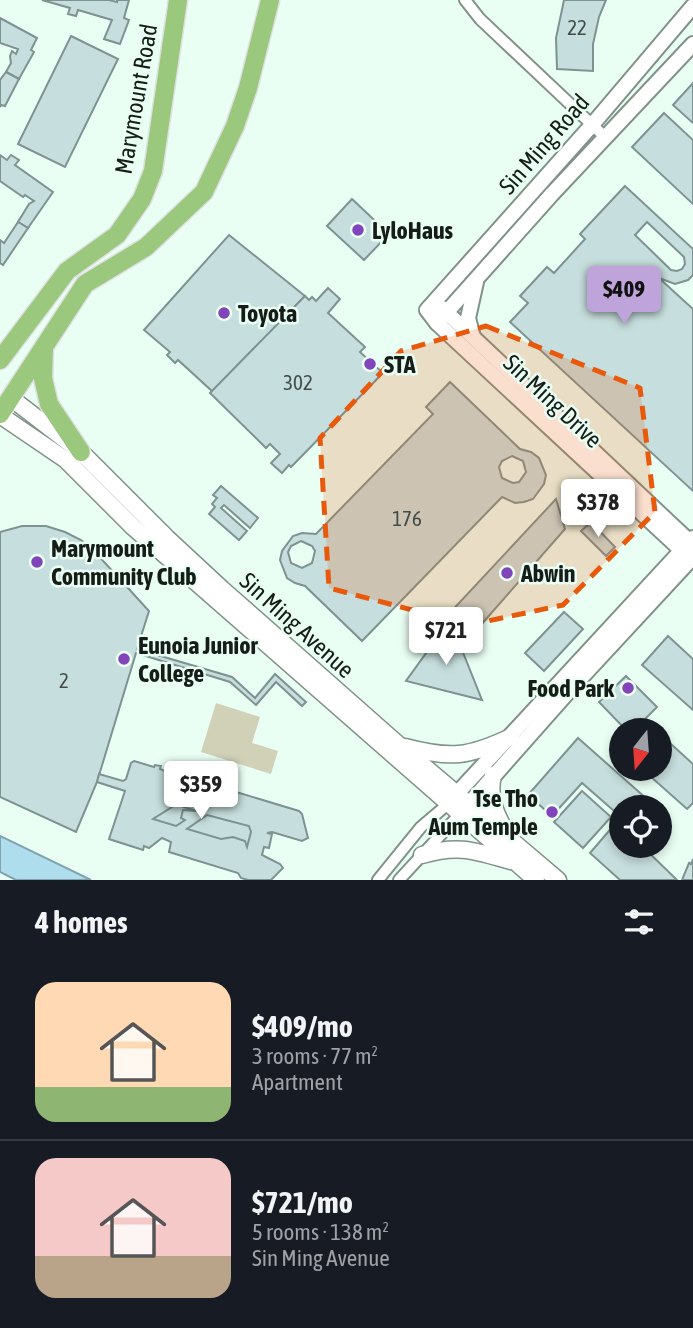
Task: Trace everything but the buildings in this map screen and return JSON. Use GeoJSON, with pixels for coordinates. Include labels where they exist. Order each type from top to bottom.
{"type":"FeatureCollection","features":[{"type":"Feature","properties":{"kind":"main road","name":"Marymount Road"},"geometry":{"type":"LineString","coordinates":[[0,360],[67,271],[117,235],[142,199],[153,171],[178,0]]}},
{"type":"Feature","properties":{"kind":"main road"},"geometry":{"type":"LineString","coordinates":[[0,415],[6,395],[44,349],[85,284],[146,247],[204,192],[235,126],[248,88],[270,0]]}},
{"type":"Feature","properties":{"kind":"main road"},"geometry":{"type":"LineString","coordinates":[[0,342],[19,334]]}},
{"type":"Feature","properties":{"kind":"main road"},"geometry":{"type":"LineString","coordinates":[[44,349],[43,378],[49,404],[81,452]]}},
{"type":"Feature","properties":{"kind":"main road","name":"Sin Ming Avenue"},"geometry":{"type":"LineString","coordinates":[[6,395],[81,452],[167,538],[400,746],[536,880]]}},
{"type":"Feature","properties":{"kind":"main road","name":"Sin Ming Avenue"},"geometry":{"type":"LineString","coordinates":[[0,415],[66,460],[133,527],[458,804],[514,843],[558,880]]}},
{"type":"Feature","properties":{"kind":"main road"},"geometry":{"type":"LineString","coordinates":[[400,746],[456,756],[511,737]]}},
{"type":"Feature","properties":{"kind":"main road"},"geometry":{"type":"LineString","coordinates":[[493,775],[490,789],[493,807],[514,843]]}},
{"type":"Feature","properties":{"kind":"main road"},"geometry":{"type":"LineString","coordinates":[[422,855],[444,849],[472,850],[516,863]]}},
{"type":"Feature","properties":{"kind":"street"},"geometry":{"type":"LineString","coordinates":[[465,0],[480,19],[605,137]]}},
{"type":"Feature","properties":{"kind":"street","name":"Sin Ming Road"},"geometry":{"type":"LineString","coordinates":[[431,306],[592,125],[693,6]]}},
{"type":"Feature","properties":{"kind":"street","name":"Sin Ming Road"},"geometry":{"type":"LineString","coordinates":[[442,318],[693,44]]}},
{"type":"Feature","properties":{"kind":"street"},"geometry":{"type":"LineString","coordinates":[[473,339],[468,318],[477,279]]}},
{"type":"Feature","properties":{"kind":"street","name":"Sin Ming Drive"},"geometry":{"type":"LineString","coordinates":[[431,306],[690,549]]}},
{"type":"Feature","properties":{"kind":"street","name":"Sin Ming Drive"},"geometry":{"type":"LineString","coordinates":[[442,318],[473,339],[690,549]]}},
{"type":"Feature","properties":{"kind":"street"},"geometry":{"type":"LineString","coordinates":[[399,880],[422,855],[524,720],[690,549]]}},
{"type":"Feature","properties":{"kind":"street"},"geometry":{"type":"LineString","coordinates":[[378,880],[421,827],[458,804],[493,775],[690,549]]}},
{"type":"Feature","properties":{"kind":"highlighted area"},"geometry":{"type":"Polygon","coordinates":[[[486,326],[640,388],[655,512],[563,605],[469,625],[329,588],[320,438],[401,351],[486,326]]]}},
{"type":"Feature","properties":{"kind":"green space"},"geometry":{"type":"Polygon","coordinates":[[[216,703],[260,717],[252,743],[278,751],[271,774],[201,752],[216,703]]]}},
{"type":"Feature","properties":{"kind":"water"},"geometry":{"type":"Polygon","coordinates":[[[0,836],[91,880],[16,880],[0,872],[0,836]]]}},
{"type":"Feature","properties":{"kind":"place","name":"LyloHaus"},"geometry":{"type":"Point","coordinates":[358,230]}},
{"type":"Feature","properties":{"kind":"place","name":"Toyota"},"geometry":{"type":"Point","coordinates":[224,313]}},
{"type":"Feature","properties":{"kind":"place","name":"STA"},"geometry":{"type":"Point","coordinates":[370,364]}},
{"type":"Feature","properties":{"kind":"place","name":"Marymount Community Club"},"geometry":{"type":"Point","coordinates":[37,562]}},
{"type":"Feature","properties":{"kind":"place","name":"Abwin"},"geometry":{"type":"Point","coordinates":[507,573]}},
{"type":"Feature","properties":{"kind":"place","name":"Eunoia Junior College"},"geometry":{"type":"Point","coordinates":[124,659]}},
{"type":"Feature","properties":{"kind":"place","name":"Food Park"},"geometry":{"type":"Point","coordinates":[628,688]}},
{"type":"Feature","properties":{"kind":"place","name":"Tse Tho Aum Temple"},"geometry":{"type":"Point","coordinates":[552,812]}}]}
